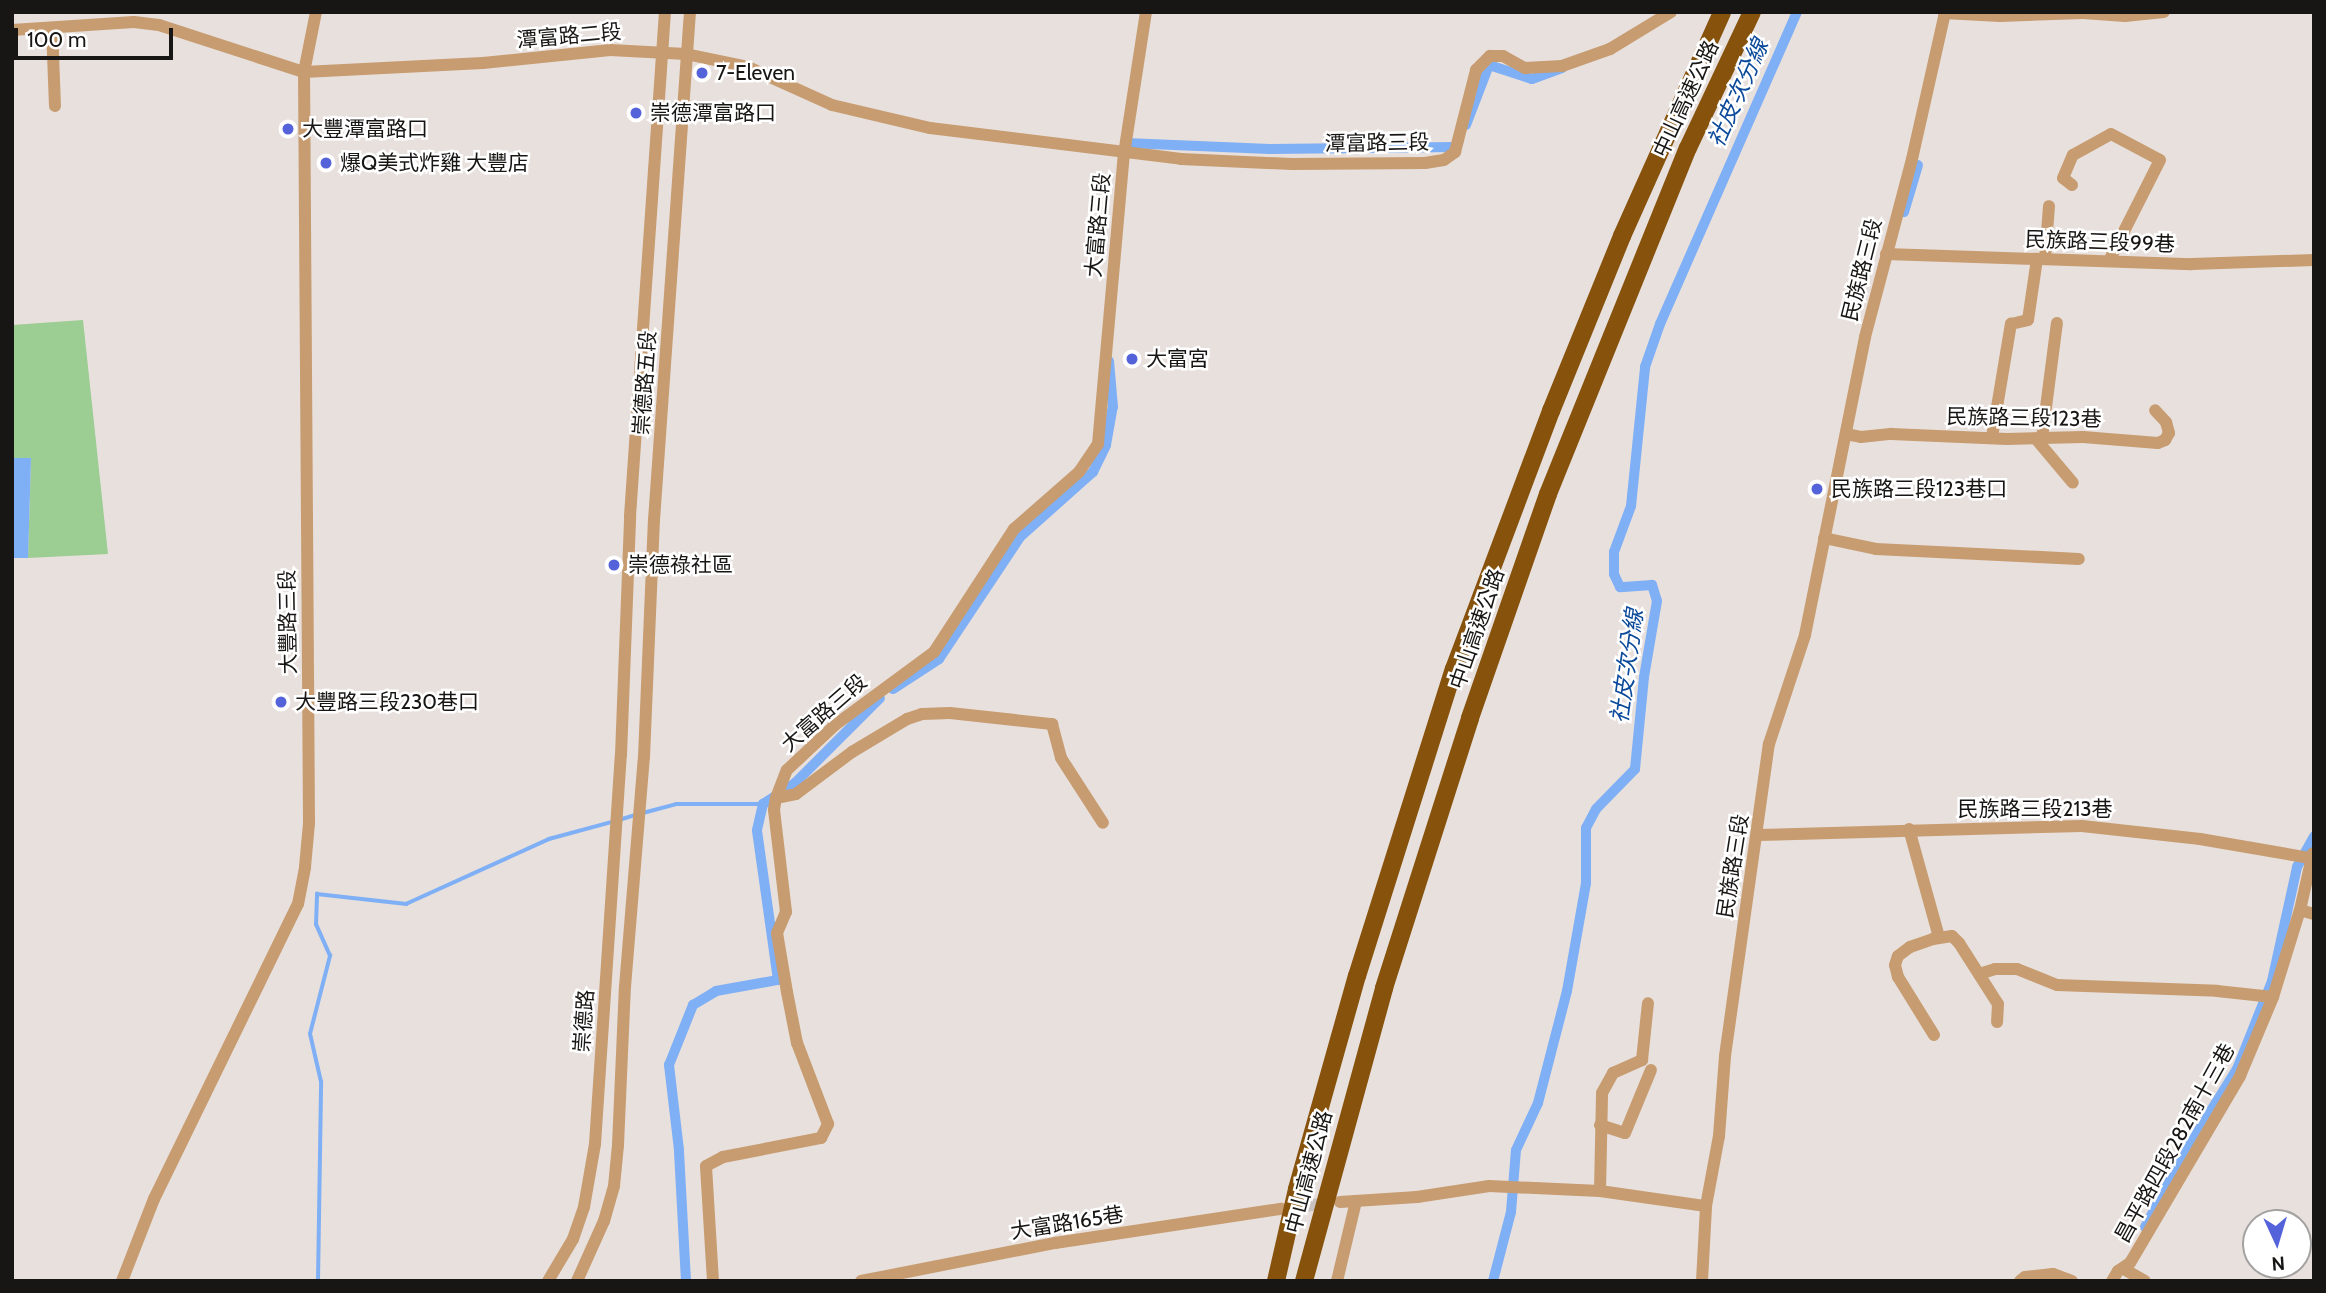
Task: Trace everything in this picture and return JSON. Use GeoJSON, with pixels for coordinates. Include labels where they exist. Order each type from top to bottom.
{"type":"FeatureCollection","features":[{"type":"Feature","properties":{"kind":"highway","name":"中山高速公路"},"geometry":{"type":"LineString","coordinates":[[1276,1281],[1297,1189],[1357,976],[1454,669],[1542,436],[1622,236],[1722,12]]}},
{"type":"Feature","properties":{"kind":"highway","name":"中山高速公路"},"geometry":{"type":"LineString","coordinates":[[1304,1281],[1384,988],[1470,718],[1548,494],[1688,148],[1752,12]]}},
{"type":"Feature","properties":{"kind":"street","name":"大豐路三段"},"geometry":{"type":"LineString","coordinates":[[122,1281],[154,1199],[298,904],[305,867],[309,823],[304,72],[316,12]]}},
{"type":"Feature","properties":{"kind":"street","name":"崇德路五段"},"geometry":{"type":"LineString","coordinates":[[621,755],[630,516],[665,12]]}},
{"type":"Feature","properties":{"kind":"street","name":"崇德路五段"},"geometry":{"type":"LineString","coordinates":[[644,757],[654,520],[690,12]]}},
{"type":"Feature","properties":{"kind":"street","name":"大富路三段"},"geometry":{"type":"LineString","coordinates":[[713,1281],[706,1166],[723,1157],[821,1138],[828,1124],[797,1043],[777,933],[786,912],[774,810],[776,798],[787,771],[835,725],[934,652],[1014,529],[1079,472],[1098,444],[1124,154],[1146,12]]}},
{"type":"Feature","properties":{"kind":"street","name":"潭富路三段"},"geometry":{"type":"LineString","coordinates":[[1124,154],[1292,164],[1425,163],[1444,160],[1455,152],[1460,138],[1476,70],[1490,56],[1503,56],[1525,68],[1562,66],[1610,49],[1671,12]]}},
{"type":"Feature","properties":{"kind":"street"},"geometry":{"type":"LineString","coordinates":[[1944,13],[2000,16],[2083,13],[2125,16],[2164,12]]}},
{"type":"Feature","properties":{"kind":"street","name":"民族路三段"},"geometry":{"type":"LineString","coordinates":[[1702,1281],[1706,1206],[1719,1136],[1725,1056],[1742,922],[1758,835],[1772,728],[1805,635],[1886,254],[1912,159],[1944,13]]}},
{"type":"Feature","properties":{"kind":"street","name":"潭富路二段"},"geometry":{"type":"LineString","coordinates":[[12,30],[134,22],[159,25],[304,72],[483,63],[610,50],[686,54],[748,66],[831,105],[930,128],[1124,154]]}},
{"type":"Feature","properties":{"kind":"street"},"geometry":{"type":"LineString","coordinates":[[52,28],[55,106]]}},
{"type":"Feature","properties":{"kind":"street"},"geometry":{"type":"LineString","coordinates":[[2072,185],[2063,178],[2073,155],[2111,134],[2160,160],[2109,261]]}},
{"type":"Feature","properties":{"kind":"street"},"geometry":{"type":"LineString","coordinates":[[1992,437],[2011,324],[2028,320],[2049,205]]}},
{"type":"Feature","properties":{"kind":"street","name":"民族路三段99巷"},"geometry":{"type":"LineString","coordinates":[[1886,254],[2192,264],[2314,260]]}},
{"type":"Feature","properties":{"kind":"street"},"geometry":{"type":"LineString","coordinates":[[2057,323],[2039,438],[2073,483]]}},
{"type":"Feature","properties":{"kind":"street","name":"民族路三段123巷"},"geometry":{"type":"LineString","coordinates":[[1846,434],[1861,437],[1891,434],[2083,437],[2158,443],[2165,440],[2169,433],[2166,422],[2155,410]]}},
{"type":"Feature","properties":{"kind":"street"},"geometry":{"type":"LineString","coordinates":[[1824,538],[1875,548],[2079,559]]}},
{"type":"Feature","properties":{"kind":"street"},"geometry":{"type":"LineString","coordinates":[[776,798],[796,794],[852,752],[907,719],[922,714],[950,713],[1052,724],[1061,758],[1103,823]]}},
{"type":"Feature","properties":{"kind":"street","name":"崇德路"},"geometry":{"type":"LineString","coordinates":[[548,1281],[573,1239],[584,1207],[595,1144],[621,755]]}},
{"type":"Feature","properties":{"kind":"street","name":"崇德路"},"geometry":{"type":"LineString","coordinates":[[577,1281],[604,1220],[614,1186],[644,757]]}},
{"type":"Feature","properties":{"kind":"street","name":"民族路三段213巷"},"geometry":{"type":"LineString","coordinates":[[1758,835],[2082,826],[2312,855]]}},
{"type":"Feature","properties":{"kind":"street"},"geometry":{"type":"LineString","coordinates":[[1909,829],[1939,937]]}},
{"type":"Feature","properties":{"kind":"street","name":"昌平路四段282南十三巷"},"geometry":{"type":"LineString","coordinates":[[2145,1281],[2124,1269],[2240,1076],[2273,997],[2300,910],[2312,855]]}},
{"type":"Feature","properties":{"kind":"street"},"geometry":{"type":"LineString","coordinates":[[2300,910],[2314,914]]}},
{"type":"Feature","properties":{"kind":"street"},"geometry":{"type":"LineString","coordinates":[[1934,1035],[1911,1001],[1895,965],[1898,956],[1910,947],[1939,937],[1952,936],[1959,943],[1998,1004],[1997,1022]]}},
{"type":"Feature","properties":{"kind":"street"},"geometry":{"type":"LineString","coordinates":[[1979,974],[2017,969],[2045,983],[2057,985],[2217,991],[2273,997]]}},
{"type":"Feature","properties":{"kind":"street"},"geometry":{"type":"LineString","coordinates":[[1600,1191],[1602,1093],[1613,1073],[1642,1060],[1648,1003]]}},
{"type":"Feature","properties":{"kind":"street"},"geometry":{"type":"LineString","coordinates":[[1600,1125],[1625,1133],[1651,1070]]}},
{"type":"Feature","properties":{"kind":"street"},"geometry":{"type":"LineString","coordinates":[[1340,1202],[1418,1197],[1489,1186],[1600,1191],[1706,1206]]}},
{"type":"Feature","properties":{"kind":"street"},"geometry":{"type":"LineString","coordinates":[[1338,1281],[1356,1201]]}},
{"type":"Feature","properties":{"kind":"street","name":"大富路165巷"},"geometry":{"type":"LineString","coordinates":[[861,1281],[995,1254],[1281,1209]]}},
{"type":"Feature","properties":{"kind":"street"},"geometry":{"type":"LineString","coordinates":[[2112,1281],[2118,1271],[2124,1269]]}},
{"type":"Feature","properties":{"kind":"street"},"geometry":{"type":"LineString","coordinates":[[2020,1281],[2025,1277],[2053,1274],[2073,1281]]}},
{"type":"Feature","properties":{"kind":"green space"},"geometry":{"type":"Polygon","coordinates":[[[83,320],[108,554],[28,558],[31,458],[12,458],[12,325],[83,320]]]}},
{"type":"Feature","properties":{"kind":"water"},"geometry":{"type":"Polygon","coordinates":[[[12,458],[31,458],[28,558],[12,558],[12,458]]]}},
{"type":"Feature","properties":{"kind":"waterway","name":"社皮次分線"},"geometry":{"type":"LineString","coordinates":[[1493,1281],[1511,1212],[1516,1150],[1538,1103],[1567,991],[1586,883],[1586,828],[1596,809],[1635,769],[1644,677],[1657,601],[1652,585],[1620,587],[1614,574],[1614,552],[1631,506],[1645,367],[1660,324],[1797,12]]}},
{"type":"Feature","properties":{"kind":"waterway"},"geometry":{"type":"LineString","coordinates":[[1466,125],[1489,65],[1532,79],[1562,68]]}},
{"type":"Feature","properties":{"kind":"waterway"},"geometry":{"type":"LineString","coordinates":[[1125,150],[1126,143],[1270,149],[1455,147],[1459,140]]}},
{"type":"Feature","properties":{"kind":"waterway"},"geometry":{"type":"LineString","coordinates":[[1904,212],[1918,165]]}},
{"type":"Feature","properties":{"kind":"waterway"},"geometry":{"type":"LineString","coordinates":[[893,689],[939,659],[1020,537],[1093,472],[1106,445],[1113,407],[1109,361]]}},
{"type":"Feature","properties":{"kind":"waterway"},"geometry":{"type":"LineString","coordinates":[[686,1281],[679,1150],[669,1065],[693,1005],[716,991],[778,980],[757,830],[763,804],[795,783],[880,698]]}},
{"type":"Feature","properties":{"kind":"waterway"},"geometry":{"type":"LineString","coordinates":[[643,813],[676,804],[763,804]]}},
{"type":"Feature","properties":{"kind":"waterway"},"geometry":{"type":"LineString","coordinates":[[619,820],[635,815]]}},
{"type":"Feature","properties":{"kind":"waterway"},"geometry":{"type":"LineString","coordinates":[[318,1281],[321,1082],[310,1034],[330,956],[316,925],[317,894],[406,904],[549,839],[612,822]]}},
{"type":"Feature","properties":{"kind":"waterway"},"geometry":{"type":"LineString","coordinates":[[2145,1227],[2184,1154],[2237,1069],[2272,981],[2297,867],[2314,836]]}},
{"type":"Feature","properties":{"kind":"tunnel"},"geometry":{"type":"LineString","coordinates":[[1288,1208],[1329,1203]]}},
{"type":"Feature","properties":{"kind":"place","name":"7-Eleven"},"geometry":{"type":"Point","coordinates":[702,73]}},
{"type":"Feature","properties":{"kind":"place","name":"崇德潭富路口"},"geometry":{"type":"Point","coordinates":[636,113]}},
{"type":"Feature","properties":{"kind":"place","name":"大豐潭富路口"},"geometry":{"type":"Point","coordinates":[288,129]}},
{"type":"Feature","properties":{"kind":"place","name":"爆Q美式炸雞 大豐店"},"geometry":{"type":"Point","coordinates":[326,163]}},
{"type":"Feature","properties":{"kind":"place","name":"大富宮"},"geometry":{"type":"Point","coordinates":[1132,359]}},
{"type":"Feature","properties":{"kind":"place","name":"民族路三段123巷口"},"geometry":{"type":"Point","coordinates":[1817,489]}},
{"type":"Feature","properties":{"kind":"place","name":"崇德祿社區"},"geometry":{"type":"Point","coordinates":[614,565]}},
{"type":"Feature","properties":{"kind":"place","name":"大豐路三段230巷口"},"geometry":{"type":"Point","coordinates":[281,702]}}]}
